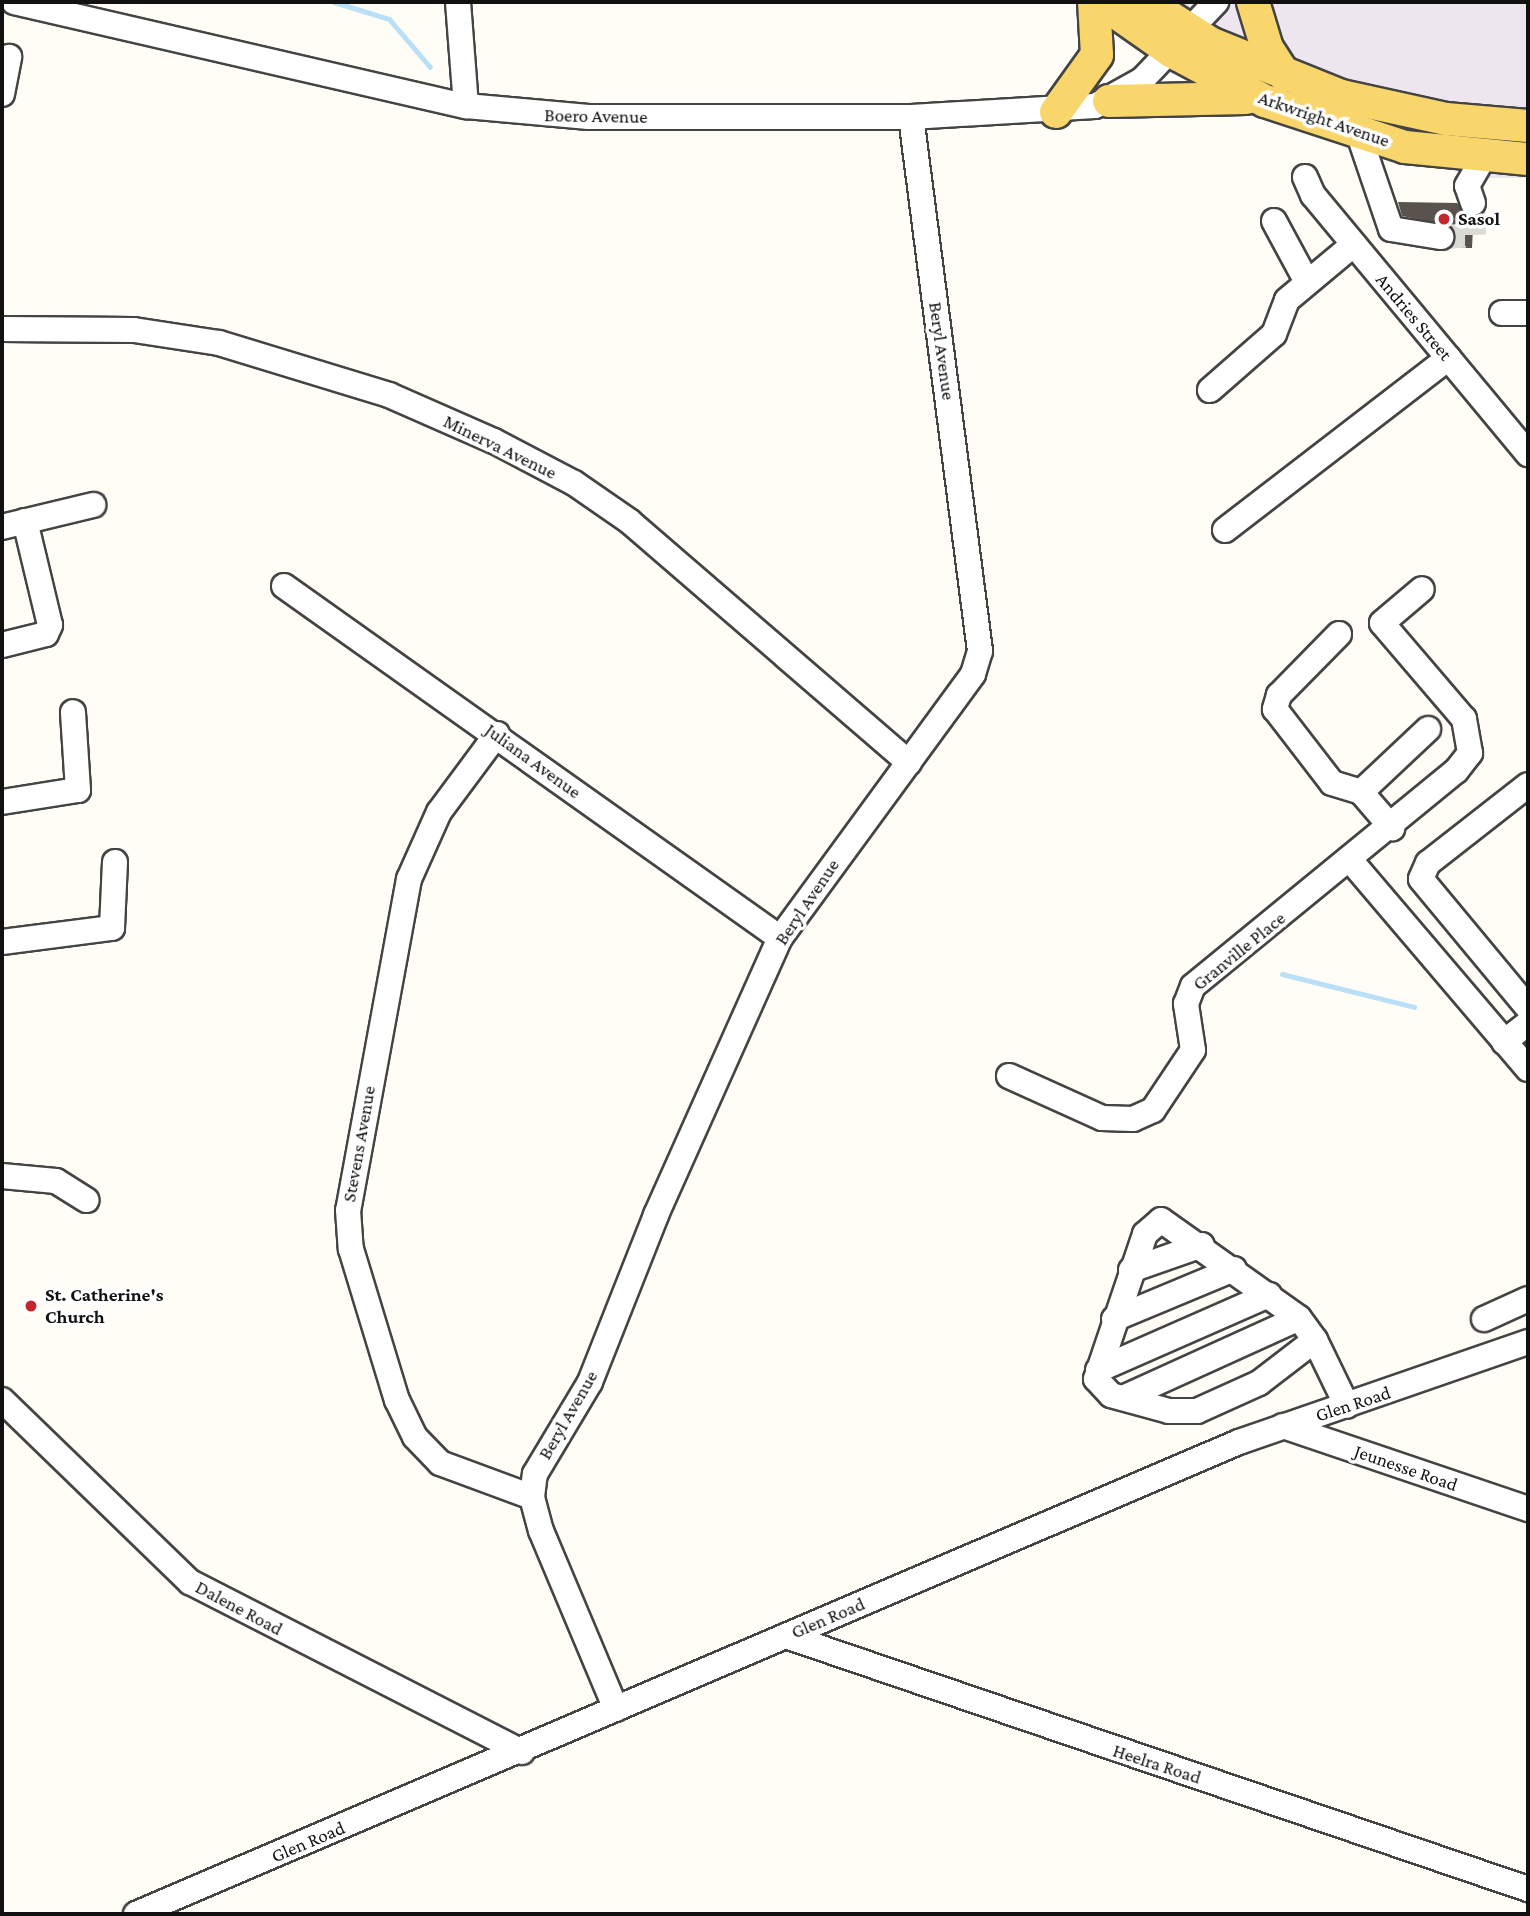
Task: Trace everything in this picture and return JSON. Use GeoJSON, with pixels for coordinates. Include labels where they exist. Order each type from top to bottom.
{"type":"FeatureCollection","features":[{"type":"Feature","properties":{"kind":"main road"},"geometry":{"type":"LineString","coordinates":[[1056,112],[1097,55],[1094,2]]}},
{"type":"Feature","properties":{"kind":"main road"},"geometry":{"type":"LineString","coordinates":[[1101,2],[1180,41]]}},
{"type":"Feature","properties":{"kind":"main road"},"geometry":{"type":"LineString","coordinates":[[1146,2],[1180,41]]}},
{"type":"Feature","properties":{"kind":"main road"},"geometry":{"type":"LineString","coordinates":[[1254,2],[1267,48],[1285,76]]}},
{"type":"Feature","properties":{"kind":"main road","name":"Arkwright Avenue"},"geometry":{"type":"LineString","coordinates":[[1180,41],[1394,110],[1528,126]]}},
{"type":"Feature","properties":{"kind":"main road","name":"Arkwright Avenue"},"geometry":{"type":"LineString","coordinates":[[1180,41],[1265,101],[1359,135],[1484,157],[1528,159]]}},
{"type":"Feature","properties":{"kind":"main road"},"geometry":{"type":"LineString","coordinates":[[1109,101],[1189,95],[1265,101]]}},
{"type":"Feature","properties":{"kind":"street","name":"Boero Avenue"},"geometry":{"type":"LineString","coordinates":[[14,2],[466,106],[589,117],[911,117],[1056,112],[1109,101],[1180,41],[1216,2]]}},
{"type":"Feature","properties":{"kind":"street"},"geometry":{"type":"LineString","coordinates":[[458,2],[466,106]]}},
{"type":"Feature","properties":{"kind":"street"},"geometry":{"type":"LineString","coordinates":[[2,94],[9,57]]}},
{"type":"Feature","properties":{"kind":"street","name":"Beryl Avenue"},"geometry":{"type":"LineString","coordinates":[[532,1497],[539,1463],[590,1382],[656,1215],[780,938],[973,674],[980,651],[911,117]]}},
{"type":"Feature","properties":{"kind":"street"},"geometry":{"type":"LineString","coordinates":[[1359,135],[1387,220],[1398,234],[1441,237]]}},
{"type":"Feature","properties":{"kind":"street"},"geometry":{"type":"LineString","coordinates":[[1473,203],[1466,186],[1484,157]]}},
{"type":"Feature","properties":{"kind":"street","name":"Andries Street"},"geometry":{"type":"LineString","coordinates":[[1305,177],[1351,241],[1528,454]]}},
{"type":"Feature","properties":{"kind":"street"},"geometry":{"type":"LineString","coordinates":[[1210,390],[1274,334],[1287,300],[1351,241],[1387,220]]}},
{"type":"Feature","properties":{"kind":"street"},"geometry":{"type":"LineString","coordinates":[[1274,221],[1307,282]]}},
{"type":"Feature","properties":{"kind":"street"},"geometry":{"type":"LineString","coordinates":[[1502,313],[1528,313]]}},
{"type":"Feature","properties":{"kind":"street","name":"Minerva Avenue"},"geometry":{"type":"LineString","coordinates":[[2,329],[134,330],[219,343],[390,395],[494,441],[574,483],[629,522],[909,763]]}},
{"type":"Feature","properties":{"kind":"street"},"geometry":{"type":"LineString","coordinates":[[1225,530],[1448,358]]}},
{"type":"Feature","properties":{"kind":"street"},"geometry":{"type":"LineString","coordinates":[[2,645],[46,634],[50,625],[14,524],[93,505]]}},
{"type":"Feature","properties":{"kind":"street","name":"Juliana Avenue"},"geometry":{"type":"LineString","coordinates":[[284,586],[780,938]]}},
{"type":"Feature","properties":{"kind":"street","name":"Granville Place"},"geometry":{"type":"LineString","coordinates":[[1009,1076],[1102,1118],[1146,1115],[1193,1050],[1186,1004],[1193,986],[1391,828],[1470,753],[1469,730],[1455,705],[1382,623],[1422,589]]}},
{"type":"Feature","properties":{"kind":"street"},"geometry":{"type":"LineString","coordinates":[[1339,634],[1279,695],[1275,709],[1332,783],[1361,792],[1391,828]]}},
{"type":"Feature","properties":{"kind":"street"},"geometry":{"type":"LineString","coordinates":[[2,802],[78,790],[73,712]]}},
{"type":"Feature","properties":{"kind":"street"},"geometry":{"type":"LineString","coordinates":[[1361,792],[1428,729]]}},
{"type":"Feature","properties":{"kind":"street","name":"Stevens Avenue"},"geometry":{"type":"LineString","coordinates":[[496,734],[439,812],[409,879],[348,1210],[351,1249],[397,1400],[415,1437],[440,1463],[532,1497]]}},
{"type":"Feature","properties":{"kind":"street"},"geometry":{"type":"LineString","coordinates":[[1528,785],[1428,863],[1421,879],[1528,1008]]}},
{"type":"Feature","properties":{"kind":"street"},"geometry":{"type":"LineString","coordinates":[[1350,861],[1528,1069]]}},
{"type":"Feature","properties":{"kind":"street"},"geometry":{"type":"LineString","coordinates":[[2,942],[112,928],[115,862]]}},
{"type":"Feature","properties":{"kind":"street"},"geometry":{"type":"LineString","coordinates":[[1504,1042],[1528,1023]]}},
{"type":"Feature","properties":{"kind":"street"},"geometry":{"type":"LineString","coordinates":[[2,1176],[56,1181],[87,1200]]}},
{"type":"Feature","properties":{"kind":"street"},"geometry":{"type":"LineString","coordinates":[[1315,1340],[1259,1383],[1197,1411],[1123,1398],[1098,1388],[1098,1370],[1130,1270],[1155,1221],[1170,1222],[1298,1318],[1315,1340],[1347,1406]]}},
{"type":"Feature","properties":{"kind":"street"},"geometry":{"type":"LineString","coordinates":[[1130,1270],[1202,1245]]}},
{"type":"Feature","properties":{"kind":"street"},"geometry":{"type":"LineString","coordinates":[[1114,1319],[1234,1269]]}},
{"type":"Feature","properties":{"kind":"street"},"geometry":{"type":"LineString","coordinates":[[1098,1370],[1269,1295]]}},
{"type":"Feature","properties":{"kind":"street"},"geometry":{"type":"LineString","coordinates":[[1484,1319],[1528,1299]]}},
{"type":"Feature","properties":{"kind":"street"},"geometry":{"type":"LineString","coordinates":[[1123,1398],[1298,1318]]}},
{"type":"Feature","properties":{"kind":"street","name":"Glen Road"},"geometry":{"type":"LineString","coordinates":[[136,1914],[1283,1426],[1528,1342]]}},
{"type":"Feature","properties":{"kind":"street","name":"Dalene Road"},"geometry":{"type":"LineString","coordinates":[[2,1400],[190,1582],[522,1752]]}},
{"type":"Feature","properties":{"kind":"street","name":"Jeunesse Road"},"geometry":{"type":"LineString","coordinates":[[1283,1426],[1528,1509]]}},
{"type":"Feature","properties":{"kind":"street"},"geometry":{"type":"LineString","coordinates":[[532,1497],[616,1709]]}},
{"type":"Feature","properties":{"kind":"street","name":"Heelra Road"},"geometry":{"type":"LineString","coordinates":[[786,1636],[1528,1889]]}},
{"type":"Feature","properties":{"kind":"shaded area"},"geometry":{"type":"Polygon","coordinates":[[[1135,2],[1528,2],[1528,178],[1474,178],[1197,65],[1135,2]]]}},
{"type":"Feature","properties":{"kind":"building"},"geometry":{"type":"Polygon","coordinates":[[[1398,202],[1457,203],[1470,217],[1483,214],[1482,228],[1473,228],[1472,248],[1451,248],[1456,239],[1451,226],[1402,216],[1398,202]]]}},
{"type":"Feature","properties":{"kind":"waterway"},"geometry":{"type":"LineString","coordinates":[[334,2],[389,19],[430,67]]}},
{"type":"Feature","properties":{"kind":"waterway"},"geometry":{"type":"LineString","coordinates":[[1282,974],[1414,1007]]}},
{"type":"Feature","properties":{"kind":"tunnel"},"geometry":{"type":"LineString","coordinates":[[1441,237],[1474,235],[1473,203]]}},
{"type":"Feature","properties":{"kind":"place","name":"Sasol"},"geometry":{"type":"Point","coordinates":[1444,219]}},
{"type":"Feature","properties":{"kind":"place","name":"St. Catherine's Church"},"geometry":{"type":"Point","coordinates":[31,1306]}}]}
